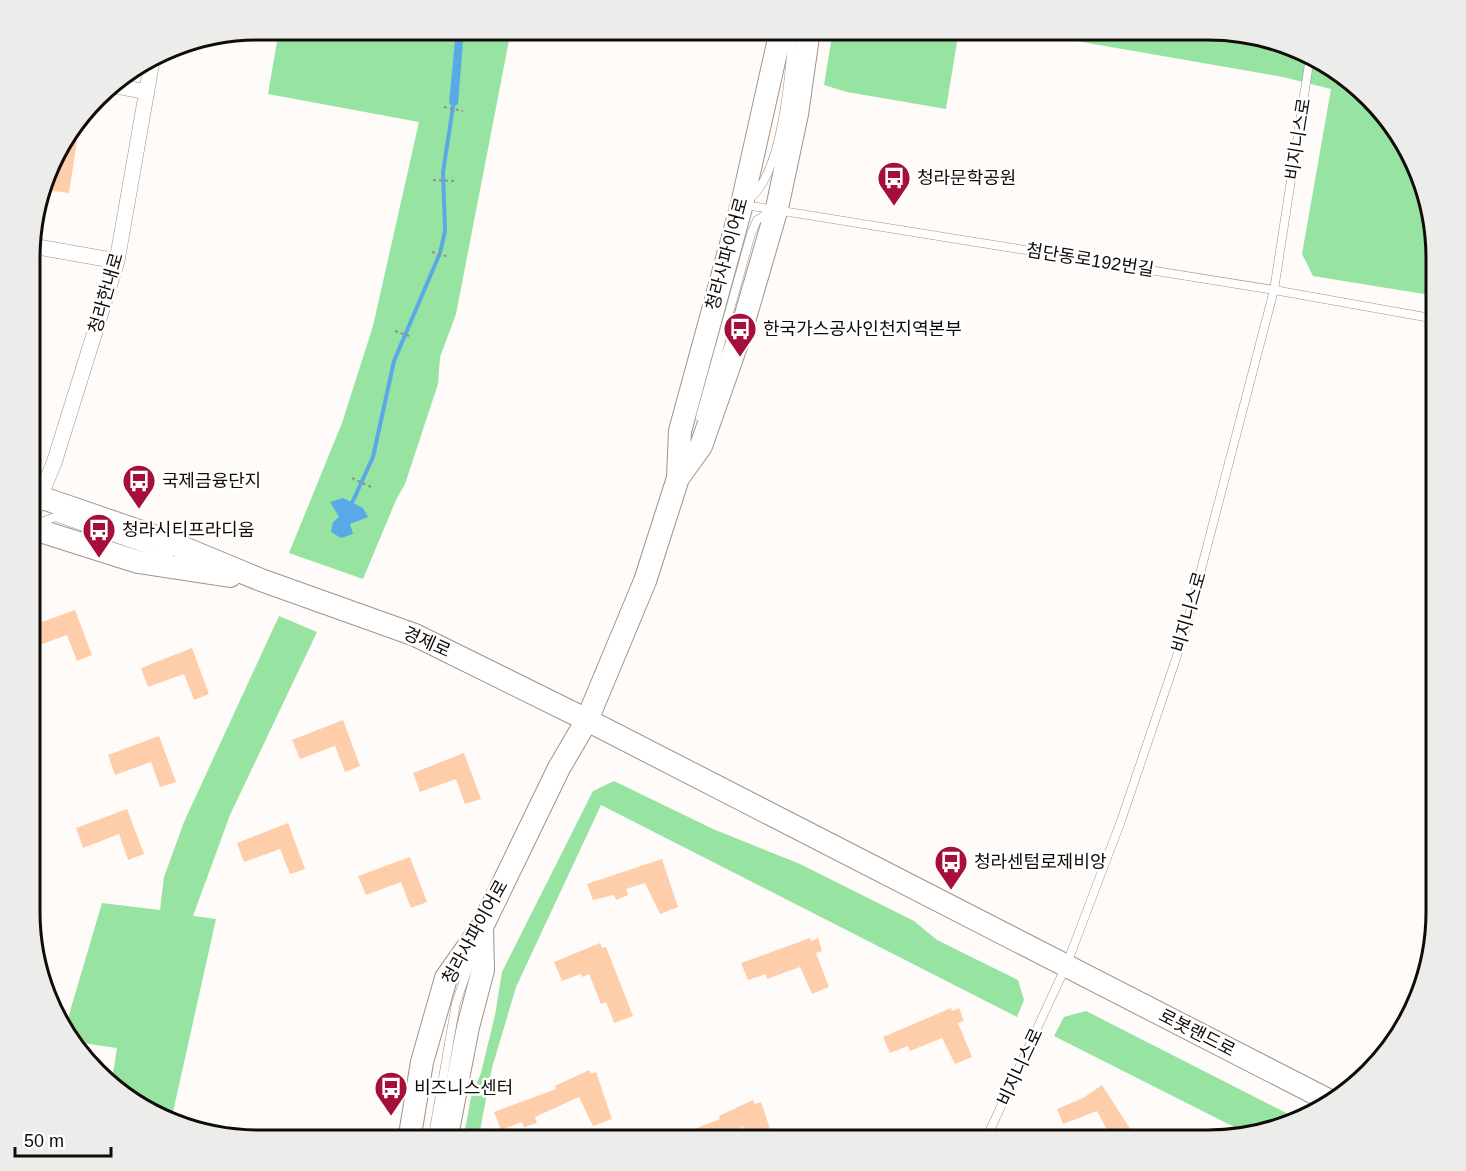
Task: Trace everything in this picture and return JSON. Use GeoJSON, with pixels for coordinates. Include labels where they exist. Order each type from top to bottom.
{"type":"FeatureCollection","features":[{"type":"Feature","properties":{"kind":"main road","name":"청라사파이어로"},"geometry":{"type":"LineString","coordinates":[[411,1130],[422,1062],[446,978],[482,927],[558,768],[587,720],[645,581],[678,478],[680,431],[742,204],[779,40]]}},
{"type":"Feature","properties":{"kind":"main road"},"geometry":{"type":"LineString","coordinates":[[678,478],[701,447],[740,335],[777,208],[797,114],[808,40]]}},
{"type":"Feature","properties":{"kind":"main road","name":"경제로"},"geometry":{"type":"LineString","coordinates":[[40,505],[162,539],[261,580],[415,635],[587,720],[1066,966]]}},
{"type":"Feature","properties":{"kind":"main road","name":"경제로"},"geometry":{"type":"LineString","coordinates":[[40,530],[138,562],[261,580]]}},
{"type":"Feature","properties":{"kind":"main road"},"geometry":{"type":"LineString","coordinates":[[448,1130],[468,1027],[483,970],[482,927]]}},
{"type":"Feature","properties":{"kind":"main road","name":"로봇랜드로"},"geometry":{"type":"LineString","coordinates":[[1066,966],[1323,1097]]}},
{"type":"Feature","properties":{"kind":"street","name":"청라한내로"},"geometry":{"type":"LineString","coordinates":[[40,491],[54,463],[117,261],[151,69]]}},
{"type":"Feature","properties":{"kind":"street"},"geometry":{"type":"LineString","coordinates":[[123,88],[147,92]]}},
{"type":"Feature","properties":{"kind":"street"},"geometry":{"type":"LineString","coordinates":[[41,248],[117,261]]}},
{"type":"Feature","properties":{"kind":"lane"},"geometry":{"type":"LineString","coordinates":[[742,204],[759,192],[772,167],[787,93],[792,40]]}},
{"type":"Feature","properties":{"kind":"lane","name":"비지니스로"},"geometry":{"type":"LineString","coordinates":[[990,1130],[1066,966],[1121,821],[1184,635],[1274,290],[1309,66]]}},
{"type":"Feature","properties":{"kind":"lane","name":"첨단동로192번길"},"geometry":{"type":"LineString","coordinates":[[742,204],[1274,290],[1426,317]]}},
{"type":"Feature","properties":{"kind":"lane"},"geometry":{"type":"LineString","coordinates":[[698,423],[751,234],[758,220],[777,208]]}},
{"type":"Feature","properties":{"kind":"lane"},"geometry":{"type":"LineString","coordinates":[[678,478],[690,446]]}},
{"type":"Feature","properties":{"kind":"lane"},"geometry":{"type":"LineString","coordinates":[[434,1130],[456,1003],[482,927]]}},
{"type":"Feature","properties":{"kind":"path"},"geometry":{"type":"LineString","coordinates":[[444,108],[463,111]]}},
{"type":"Feature","properties":{"kind":"path"},"geometry":{"type":"LineString","coordinates":[[433,180],[456,181]]}},
{"type":"Feature","properties":{"kind":"path"},"geometry":{"type":"LineString","coordinates":[[432,252],[449,257]]}},
{"type":"Feature","properties":{"kind":"path"},"geometry":{"type":"LineString","coordinates":[[395,331],[412,337]]}},
{"type":"Feature","properties":{"kind":"path"},"geometry":{"type":"LineString","coordinates":[[352,478],[371,487]]}},
{"type":"Feature","properties":{"kind":"green space"},"geometry":{"type":"Polygon","coordinates":[[[277,40],[509,40],[456,314],[440,357],[438,384],[405,484],[363,579],[289,553],[342,423],[373,326],[419,122],[268,94],[277,40]]]}},
{"type":"Feature","properties":{"kind":"green space"},"geometry":{"type":"Polygon","coordinates":[[[831,40],[957,40],[946,109],[847,92],[824,85],[831,40]]]}},
{"type":"Feature","properties":{"kind":"green space"},"geometry":{"type":"Polygon","coordinates":[[[1070,40],[1236,42],[1278,52],[1329,77],[1362,104],[1389,137],[1409,175],[1424,230],[1426,294],[1313,276],[1302,254],[1331,89],[1283,77],[1070,40]]]}},
{"type":"Feature","properties":{"kind":"green space"},"geometry":{"type":"Polygon","coordinates":[[[279,616],[317,632],[230,815],[193,916],[216,919],[173,1113],[137,1094],[113,1074],[117,1048],[85,1043],[68,1018],[102,903],[160,910],[164,877],[184,822],[279,616]]]}},
{"type":"Feature","properties":{"kind":"green space"},"geometry":{"type":"Polygon","coordinates":[[[614,781],[713,829],[800,864],[914,921],[937,940],[1018,980],[1024,1000],[1017,1017],[601,805],[516,987],[492,1068],[480,1130],[465,1130],[471,1097],[481,1073],[495,1015],[502,972],[593,791],[614,781]]]}},
{"type":"Feature","properties":{"kind":"green space"},"geometry":{"type":"Polygon","coordinates":[[[1086,1011],[1289,1115],[1237,1129],[1054,1036],[1064,1017],[1086,1011]]]}},
{"type":"Feature","properties":{"kind":"water"},"geometry":{"type":"Polygon","coordinates":[[[455,40],[463,40],[458,104],[453,107],[449,103],[455,40]]]}},
{"type":"Feature","properties":{"kind":"water"},"geometry":{"type":"Polygon","coordinates":[[[343,498],[363,508],[368,517],[350,524],[353,534],[341,538],[331,532],[333,522],[339,517],[330,502],[343,498]]]}},
{"type":"Feature","properties":{"kind":"building"},"geometry":{"type":"Polygon","coordinates":[[[78,136],[69,193],[51,191],[63,162],[78,136]]]}},
{"type":"Feature","properties":{"kind":"building"},"geometry":{"type":"Polygon","coordinates":[[[75,610],[92,655],[77,661],[67,635],[40,645],[40,623],[75,610]]]}},
{"type":"Feature","properties":{"kind":"building"},"geometry":{"type":"Polygon","coordinates":[[[192,648],[209,694],[194,700],[184,674],[148,687],[141,668],[192,648]]]}},
{"type":"Feature","properties":{"kind":"building"},"geometry":{"type":"Polygon","coordinates":[[[343,720],[360,766],[345,772],[335,746],[300,759],[292,740],[343,720]]]}},
{"type":"Feature","properties":{"kind":"building"},"geometry":{"type":"Polygon","coordinates":[[[159,736],[176,782],[160,787],[151,762],[115,775],[108,755],[159,736]]]}},
{"type":"Feature","properties":{"kind":"building"},"geometry":{"type":"Polygon","coordinates":[[[464,753],[481,799],[465,804],[456,779],[420,792],[413,773],[464,753]]]}},
{"type":"Feature","properties":{"kind":"building"},"geometry":{"type":"Polygon","coordinates":[[[127,809],[144,854],[128,860],[119,834],[83,848],[76,828],[127,809]]]}},
{"type":"Feature","properties":{"kind":"building"},"geometry":{"type":"Polygon","coordinates":[[[288,823],[305,869],[290,874],[280,849],[244,862],[237,843],[288,823]]]}},
{"type":"Feature","properties":{"kind":"building"},"geometry":{"type":"Polygon","coordinates":[[[410,857],[427,902],[411,908],[401,882],[366,895],[358,876],[410,857]]]}},
{"type":"Feature","properties":{"kind":"building"},"geometry":{"type":"Polygon","coordinates":[[[662,859],[678,907],[660,914],[645,883],[626,889],[628,895],[616,900],[614,895],[593,900],[587,884],[662,859]]]}},
{"type":"Feature","properties":{"kind":"building"},"geometry":{"type":"Polygon","coordinates":[[[810,938],[811,941],[818,938],[822,951],[816,953],[829,987],[812,994],[800,967],[767,979],[766,974],[748,980],[741,963],[810,938]]]}},
{"type":"Feature","properties":{"kind":"building"},"geometry":{"type":"Polygon","coordinates":[[[600,943],[602,948],[606,947],[633,1016],[614,1023],[606,1002],[601,1004],[589,974],[582,977],[581,974],[562,981],[554,962],[600,943]]]}},
{"type":"Feature","properties":{"kind":"building"},"geometry":{"type":"Polygon","coordinates":[[[951,1008],[952,1011],[959,1008],[964,1021],[958,1023],[972,1057],[955,1064],[942,1038],[910,1051],[908,1046],[890,1053],[883,1037],[951,1008]]]}},
{"type":"Feature","properties":{"kind":"building"},"geometry":{"type":"Polygon","coordinates":[[[589,1070],[591,1074],[596,1072],[612,1119],[593,1126],[579,1097],[535,1117],[537,1123],[524,1127],[522,1122],[501,1130],[494,1112],[556,1089],[555,1086],[589,1070]]]}},
{"type":"Feature","properties":{"kind":"building"},"geometry":{"type":"Polygon","coordinates":[[[1102,1085],[1131,1130],[1107,1130],[1097,1111],[1063,1124],[1057,1109],[1083,1098],[1102,1085]]]}},
{"type":"Feature","properties":{"kind":"building"},"geometry":{"type":"Polygon","coordinates":[[[753,1100],[755,1104],[761,1102],[770,1130],[744,1130],[743,1127],[736,1130],[692,1130],[720,1119],[719,1116],[753,1100]]]}},
{"type":"Feature","properties":{"kind":"waterway"},"geometry":{"type":"LineString","coordinates":[[352,503],[373,457],[394,361],[440,253],[445,231],[443,172],[453,107]]}},
{"type":"Feature","properties":{"kind":"place","name":"청라문학공원"},"geometry":{"type":"Point","coordinates":[894,207]}},
{"type":"Feature","properties":{"kind":"place","name":"한국가스공사인천지역본부"},"geometry":{"type":"Point","coordinates":[740,358]}},
{"type":"Feature","properties":{"kind":"place","name":"국제금융단지"},"geometry":{"type":"Point","coordinates":[139,510]}},
{"type":"Feature","properties":{"kind":"place","name":"청라시티프라디움"},"geometry":{"type":"Point","coordinates":[99,559]}},
{"type":"Feature","properties":{"kind":"place","name":"청라센텀로제비앙"},"geometry":{"type":"Point","coordinates":[951,891]}},
{"type":"Feature","properties":{"kind":"place","name":"비즈니스센터"},"geometry":{"type":"Point","coordinates":[391,1117]}}]}
